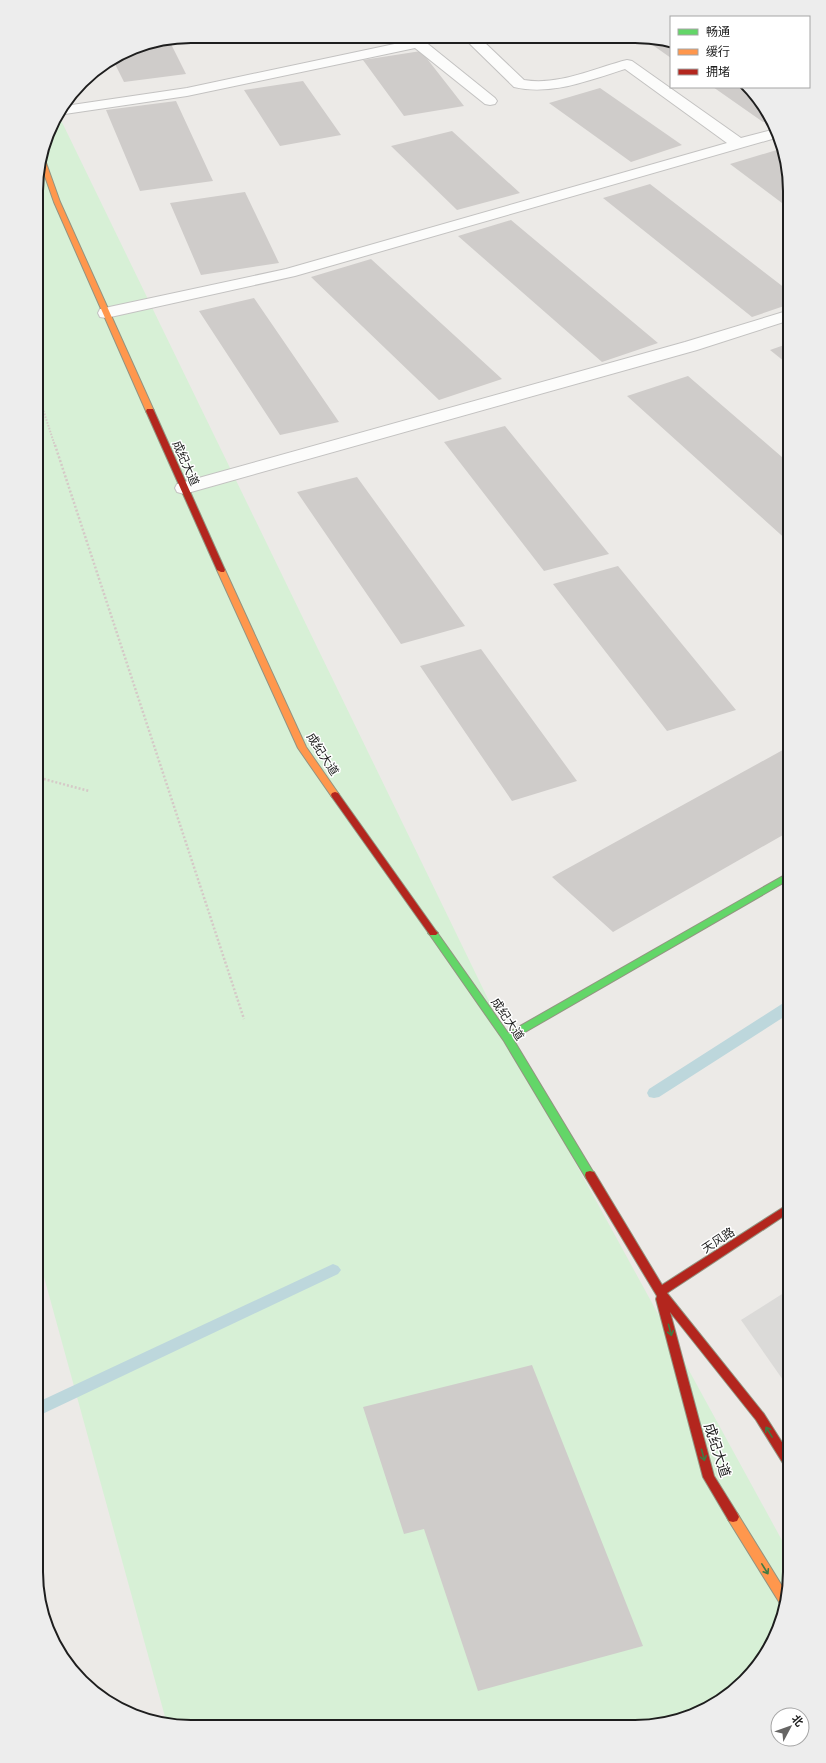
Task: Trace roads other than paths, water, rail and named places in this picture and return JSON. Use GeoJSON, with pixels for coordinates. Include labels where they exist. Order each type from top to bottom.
{"type":"FeatureCollection","features":[{"type":"Feature","properties":{"kind":"main road","name":"成纪大道"},"geometry":{"type":"LineString","coordinates":[[45,168],[57,202],[106,313],[302,748],[507,1038],[660,1292],[760,1417],[783,1454]]}},
{"type":"Feature","properties":{"kind":"main road"},"geometry":{"type":"LineString","coordinates":[[507,1038],[783,879]]}},
{"type":"Feature","properties":{"kind":"main road","name":"天风路"},"geometry":{"type":"LineString","coordinates":[[660,1292],[783,1212]]}},
{"type":"Feature","properties":{"kind":"main road","name":"成纪大道"},"geometry":{"type":"LineString","coordinates":[[660,1292],[709,1477],[781,1595]]}},
{"type":"Feature","properties":{"kind":"street"},"geometry":{"type":"LineString","coordinates":[[67,110],[187,92],[418,43],[490,101]]}},
{"type":"Feature","properties":{"kind":"street"},"geometry":{"type":"LineString","coordinates":[[477,43],[519,84],[529,86],[552,84],[627,64],[739,144]]}},
{"type":"Feature","properties":{"kind":"street"},"geometry":{"type":"LineString","coordinates":[[106,313],[289,273],[772,134]]}},
{"type":"Feature","properties":{"kind":"street"},"geometry":{"type":"LineString","coordinates":[[184,488],[691,346],[783,317]]}},
{"type":"Feature","properties":{"kind":"waterway"},"geometry":{"type":"LineString","coordinates":[[654,1093],[783,1010]]}},
{"type":"Feature","properties":{"kind":"waterway"},"geometry":{"type":"LineString","coordinates":[[43,1407],[333,1270]]}}]}
